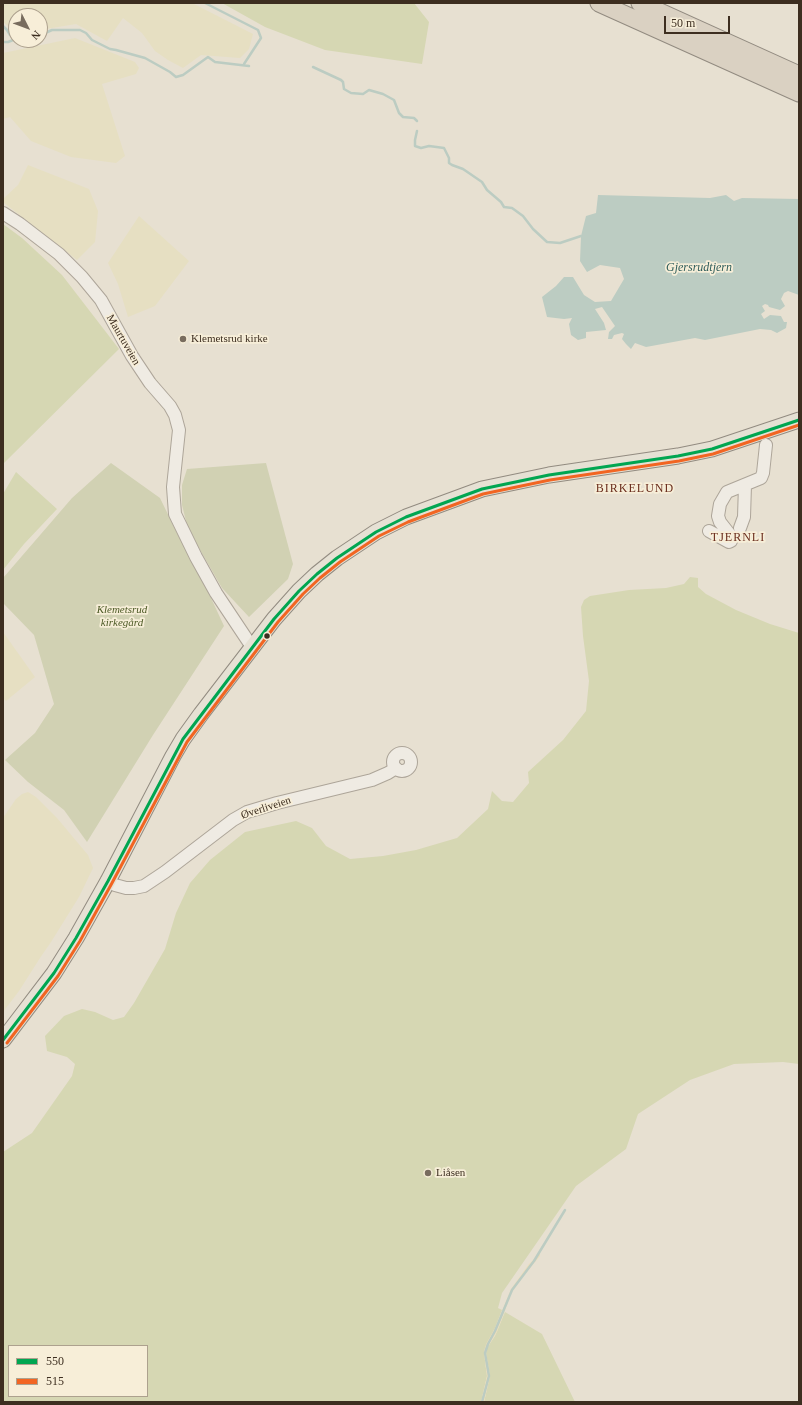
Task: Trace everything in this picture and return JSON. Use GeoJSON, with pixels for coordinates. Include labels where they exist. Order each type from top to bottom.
{"type":"FeatureCollection","features":[{"type":"Feature","properties":{"kind":"highway"},"geometry":{"type":"LineString","coordinates":[[599,3],[799,93]]}},
{"type":"Feature","properties":{"kind":"highway"},"geometry":{"type":"LineString","coordinates":[[640,3],[799,74]]}},
{"type":"Feature","properties":{"kind":"main road"},"geometry":{"type":"LineString","coordinates":[[3,1040],[54,973],[76,938],[108,881],[173,756],[201,714],[252,647],[291,600],[317,574],[356,544],[376,532],[417,513],[482,489],[549,475],[678,456],[712,449],[799,420]]}},
{"type":"Feature","properties":{"kind":"street","name":"Maurtuveien"},"geometry":{"type":"LineString","coordinates":[[3,213],[59,254],[82,277],[101,300],[132,356],[150,383],[170,406],[175,415],[179,430],[174,478],[175,514],[216,593],[252,647]]}},
{"type":"Feature","properties":{"kind":"street"},"geometry":{"type":"LineString","coordinates":[[709,531],[729,542],[731,541],[731,536],[720,522],[718,516],[718,508],[721,499],[728,492],[759,480],[762,476],[766,446]]}},
{"type":"Feature","properties":{"kind":"street"},"geometry":{"type":"LineString","coordinates":[[740,528],[744,517],[744,485]]}},
{"type":"Feature","properties":{"kind":"street","name":"Øverliveien"},"geometry":{"type":"LineString","coordinates":[[108,881],[126,888],[144,886],[165,872],[233,820],[247,812],[277,803],[372,780],[396,768]]}},
{"type":"Feature","properties":{"kind":"shaded area"},"geometry":{"type":"Polygon","coordinates":[[[3,3],[192,3],[253,34],[249,49],[240,58],[201,55],[183,68],[155,51],[142,33],[123,18],[107,41],[76,24],[48,29],[48,8],[8,8],[8,26],[3,22],[3,3]]]}},
{"type":"Feature","properties":{"kind":"shaded area"},"geometry":{"type":"Polygon","coordinates":[[[75,38],[135,62],[139,68],[136,74],[102,84],[125,156],[116,163],[71,157],[31,141],[10,117],[3,119],[3,53],[27,48],[48,48],[48,44],[75,38]]]}},
{"type":"Feature","properties":{"kind":"shaded area"},"geometry":{"type":"Polygon","coordinates":[[[28,165],[89,189],[98,211],[95,242],[77,260],[3,202],[3,199],[18,185],[28,165]]]}},
{"type":"Feature","properties":{"kind":"shaded area"},"geometry":{"type":"Polygon","coordinates":[[[139,216],[189,261],[155,306],[128,317],[118,284],[108,263],[139,216]]]}},
{"type":"Feature","properties":{"kind":"shaded area"},"geometry":{"type":"Polygon","coordinates":[[[3,632],[35,677],[6,701],[3,698],[3,632]]]}},
{"type":"Feature","properties":{"kind":"shaded area"},"geometry":{"type":"Polygon","coordinates":[[[28,792],[36,797],[57,818],[88,855],[93,868],[79,897],[51,942],[19,991],[3,1012],[3,818],[16,799],[22,794],[28,792]]]}},
{"type":"Feature","properties":{"kind":"green space"},"geometry":{"type":"Polygon","coordinates":[[[222,3],[414,3],[429,22],[422,64],[325,50],[265,27],[222,3]]]}},
{"type":"Feature","properties":{"kind":"green space"},"geometry":{"type":"Polygon","coordinates":[[[3,224],[22,238],[62,275],[119,349],[3,464],[3,224]]]}},
{"type":"Feature","properties":{"kind":"green space","name":"Klemetsrud kirkegård"},"geometry":{"type":"Polygon","coordinates":[[[111,463],[160,498],[179,537],[185,542],[224,626],[153,735],[87,842],[64,810],[28,782],[5,760],[35,733],[54,704],[34,635],[3,603],[3,578],[72,498],[111,463]]]}},
{"type":"Feature","properties":{"kind":"green space"},"geometry":{"type":"Polygon","coordinates":[[[266,463],[293,564],[288,579],[249,617],[222,588],[188,529],[182,505],[182,485],[187,469],[266,463]]]}},
{"type":"Feature","properties":{"kind":"green space"},"geometry":{"type":"Polygon","coordinates":[[[16,472],[57,509],[24,544],[3,570],[3,494],[16,472]]]}},
{"type":"Feature","properties":{"kind":"green space"},"geometry":{"type":"Polygon","coordinates":[[[690,577],[698,578],[698,587],[706,594],[736,610],[770,624],[799,633],[799,1064],[783,1062],[734,1064],[690,1080],[638,1114],[626,1149],[576,1186],[502,1293],[498,1308],[502,1310],[484,1353],[487,1376],[481,1402],[3,1402],[3,1152],[32,1133],[72,1076],[75,1064],[67,1057],[47,1051],[45,1036],[64,1016],[82,1009],[95,1012],[113,1020],[124,1017],[134,1003],[165,949],[176,913],[190,883],[210,860],[245,832],[296,821],[312,828],[326,846],[350,859],[383,856],[416,850],[457,838],[488,809],[492,791],[502,801],[513,802],[529,783],[528,772],[563,740],[586,711],[589,681],[581,607],[584,600],[590,596],[629,590],[666,588],[684,584],[690,577]]]}},
{"type":"Feature","properties":{"kind":"green space"},"geometry":{"type":"Polygon","coordinates":[[[505,1312],[542,1334],[575,1402],[484,1402],[490,1376],[486,1353],[487,1348],[495,1336],[505,1312]]]}},
{"type":"Feature","properties":{"kind":"sand"},"geometry":{"type":"Polygon","coordinates":[[[540,1253],[540,1256],[519,1281],[511,1294],[497,1332],[487,1348],[486,1353],[490,1376],[484,1402],[481,1402],[487,1376],[484,1353],[486,1344],[495,1328],[511,1289],[529,1264],[540,1253]]]}},
{"type":"Feature","properties":{"kind":"water","name":"Gjersrudtjern"},"geometry":{"type":"Polygon","coordinates":[[[598,195],[710,198],[726,195],[734,201],[742,198],[799,199],[799,295],[788,291],[784,293],[781,299],[785,306],[780,310],[769,307],[765,304],[762,306],[765,311],[761,314],[764,319],[770,315],[781,316],[784,322],[787,322],[786,328],[777,333],[771,330],[760,329],[705,340],[695,338],[646,347],[635,343],[631,349],[622,339],[624,334],[622,333],[614,335],[612,339],[608,339],[609,332],[615,326],[602,307],[595,309],[604,323],[606,330],[586,332],[586,338],[578,340],[571,335],[569,324],[572,318],[564,319],[547,317],[542,297],[556,286],[564,277],[573,277],[584,295],[595,302],[611,301],[624,279],[620,268],[600,265],[587,272],[580,261],[581,236],[586,216],[596,213],[598,195]]]}},
{"type":"Feature","properties":{"kind":"waterway"},"geometry":{"type":"LineString","coordinates":[[205,3],[258,30],[261,38],[244,64]]}},
{"type":"Feature","properties":{"kind":"waterway"},"geometry":{"type":"LineString","coordinates":[[3,26],[8,32]]}},
{"type":"Feature","properties":{"kind":"waterway"},"geometry":{"type":"LineString","coordinates":[[48,32],[52,30],[80,30],[86,33],[92,40],[110,49],[145,58],[176,77],[183,75],[208,57],[215,62],[249,66]]}},
{"type":"Feature","properties":{"kind":"waterway"},"geometry":{"type":"LineString","coordinates":[[3,42],[8,42]]}},
{"type":"Feature","properties":{"kind":"waterway"},"geometry":{"type":"LineString","coordinates":[[313,67],[341,80],[343,82],[344,89],[351,93],[363,94],[369,90],[383,94],[394,100],[399,113],[403,117],[414,118],[417,121]]}},
{"type":"Feature","properties":{"kind":"waterway"},"geometry":{"type":"LineString","coordinates":[[417,131],[415,146],[421,148],[429,146],[444,148],[449,158],[449,163],[463,169],[482,182],[487,190],[501,202],[504,207],[512,208],[523,216],[533,229],[547,242],[560,243],[581,236]]}},
{"type":"Feature","properties":{"kind":"waterway"},"geometry":{"type":"LineString","coordinates":[[482,1402],[489,1376],[485,1353],[488,1344],[512,1290],[534,1261],[565,1210]]}},
{"type":"Feature","properties":{"kind":"transit line","name":"550"},"geometry":{"type":"LineString","coordinates":[[3,1040],[54,973],[76,938],[183,739],[274,619],[299,591],[337,558],[376,532],[406,517],[482,489],[549,475],[678,456],[712,449],[799,420]]}},
{"type":"Feature","properties":{"kind":"transit line","name":"515"},"geometry":{"type":"LineString","coordinates":[[7,1043],[58,976],[80,941],[187,742],[278,622],[303,594],[340,562],[379,536],[408,522],[483,494],[550,480],[679,461],[713,454],[799,425]]}},
{"type":"Feature","properties":{"kind":"place","name":"Klemetsrud kirke"},"geometry":{"type":"Point","coordinates":[183,339]}},
{"type":"Feature","properties":{"kind":"place","name":"Liåsen"},"geometry":{"type":"Point","coordinates":[428,1173]}},
{"type":"Feature","properties":{"kind":"district","name":"BIRKELUND"},"geometry":{"type":"Point","coordinates":[635,489]}},
{"type":"Feature","properties":{"kind":"district","name":"TJERNLI"},"geometry":{"type":"Point","coordinates":[738,538]}}]}
